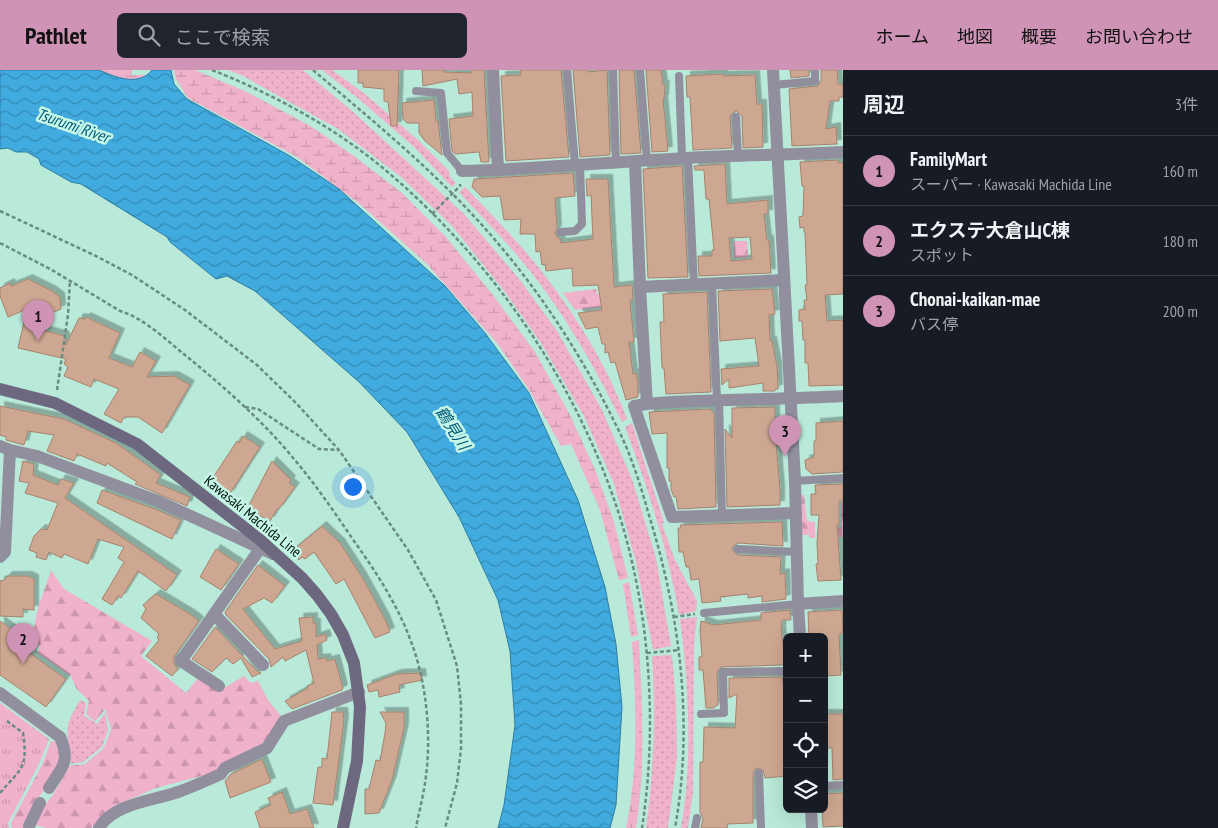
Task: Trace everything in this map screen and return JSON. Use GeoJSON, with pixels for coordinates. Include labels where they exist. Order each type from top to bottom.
{"type":"FeatureCollection","features":[{"type":"Feature","properties":{"kind":"main road","name":"Kawasaki Machida Line"},"geometry":{"type":"LineString","coordinates":[[0,389],[55,403],[137,444],[262,545],[280,557],[307,584],[331,614],[343,635],[354,663],[359,692],[360,727],[357,761],[343,828]]}},
{"type":"Feature","properties":{"kind":"street"},"geometry":{"type":"LineString","coordinates":[[493,70],[498,170]]}},
{"type":"Feature","properties":{"kind":"street"},"geometry":{"type":"LineString","coordinates":[[773,70],[795,481],[800,633]]}},
{"type":"Feature","properties":{"kind":"street"},"geometry":{"type":"LineString","coordinates":[[462,171],[641,160],[843,152]]}},
{"type":"Feature","properties":{"kind":"street"},"geometry":{"type":"LineString","coordinates":[[641,160],[640,287],[648,404]]}},
{"type":"Feature","properties":{"kind":"street"},"geometry":{"type":"LineString","coordinates":[[640,287],[784,280]]}},
{"type":"Feature","properties":{"kind":"street"},"geometry":{"type":"LineString","coordinates":[[796,513],[672,517],[634,406],[718,400],[843,396]]}},
{"type":"Feature","properties":{"kind":"street"},"geometry":{"type":"LineString","coordinates":[[0,557],[5,552],[5,448],[37,456],[158,501],[262,545],[181,661],[219,686]]}},
{"type":"Feature","properties":{"kind":"street"},"geometry":{"type":"LineString","coordinates":[[798,604],[843,601]]}},
{"type":"Feature","properties":{"kind":"street"},"geometry":{"type":"LineString","coordinates":[[214,614],[263,666]]}},
{"type":"Feature","properties":{"kind":"street"},"geometry":{"type":"LineString","coordinates":[[99,828],[102,822],[125,807],[179,792],[221,774],[225,768],[266,748],[284,721],[359,692]]}},
{"type":"Feature","properties":{"kind":"street"},"geometry":{"type":"LineString","coordinates":[[0,693],[60,737],[66,750],[65,762],[49,788]]}},
{"type":"Feature","properties":{"kind":"street"},"geometry":{"type":"LineString","coordinates":[[29,826],[40,802]]}},
{"type":"Feature","properties":{"kind":"street"},"geometry":{"type":"LineString","coordinates":[[811,813],[812,828]]}},
{"type":"Feature","properties":{"kind":"lane"},"geometry":{"type":"LineString","coordinates":[[561,232],[575,231],[582,224],[567,70]]}},
{"type":"Feature","properties":{"kind":"lane"},"geometry":{"type":"LineString","coordinates":[[613,70],[616,162]]}},
{"type":"Feature","properties":{"kind":"lane"},"geometry":{"type":"LineString","coordinates":[[640,70],[641,160]]}},
{"type":"Feature","properties":{"kind":"lane"},"geometry":{"type":"LineString","coordinates":[[774,85],[815,82],[815,70]]}},
{"type":"Feature","properties":{"kind":"lane"},"geometry":{"type":"LineString","coordinates":[[679,76],[694,285]]}},
{"type":"Feature","properties":{"kind":"lane"},"geometry":{"type":"LineString","coordinates":[[416,91],[441,94],[447,153],[462,171]]}},
{"type":"Feature","properties":{"kind":"lane"},"geometry":{"type":"LineString","coordinates":[[736,117],[738,156]]}},
{"type":"Feature","properties":{"kind":"lane"},"geometry":{"type":"LineString","coordinates":[[712,284],[722,516]]}},
{"type":"Feature","properties":{"kind":"lane"},"geometry":{"type":"LineString","coordinates":[[795,481],[843,478]]}},
{"type":"Feature","properties":{"kind":"lane"},"geometry":{"type":"LineString","coordinates":[[738,549],[797,552]]}},
{"type":"Feature","properties":{"kind":"lane"},"geometry":{"type":"LineString","coordinates":[[702,613],[798,604]]}},
{"type":"Feature","properties":{"kind":"lane"},"geometry":{"type":"LineString","coordinates":[[701,714],[724,713],[723,672],[783,670]]}},
{"type":"Feature","properties":{"kind":"lane"},"geometry":{"type":"LineString","coordinates":[[759,773],[761,828]]}},
{"type":"Feature","properties":{"kind":"lane"},"geometry":{"type":"LineString","coordinates":[[828,786],[843,785]]}},
{"type":"Feature","properties":{"kind":"lane"},"geometry":{"type":"LineString","coordinates":[[695,828],[697,818]]}},
{"type":"Feature","properties":{"kind":"path"},"geometry":{"type":"LineString","coordinates":[[212,70],[265,94],[318,122],[389,173],[472,256],[513,308],[562,385],[591,442],[611,489],[642,611],[650,702],[647,798],[642,828]]}},
{"type":"Feature","properties":{"kind":"path"},"geometry":{"type":"LineString","coordinates":[[314,70],[391,136],[489,232],[532,285],[581,358],[617,427],[642,491],[662,555],[679,650],[683,698],[683,754],[675,828]]}},
{"type":"Feature","properties":{"kind":"path"},"geometry":{"type":"LineString","coordinates":[[432,214],[456,190]]}},
{"type":"Feature","properties":{"kind":"path"},"geometry":{"type":"LineString","coordinates":[[0,211],[132,275],[185,310],[257,365],[297,404],[338,450],[408,550],[436,600],[457,666],[461,704],[461,749],[458,783],[445,828]]}},
{"type":"Feature","properties":{"kind":"path"},"geometry":{"type":"LineString","coordinates":[[0,244],[70,280],[160,335],[244,407],[294,458],[332,508],[370,563],[402,616],[416,654],[425,695],[428,750],[426,777],[416,828]]}},
{"type":"Feature","properties":{"kind":"path"},"geometry":{"type":"LineString","coordinates":[[55,403],[68,315],[70,280]]}},
{"type":"Feature","properties":{"kind":"path"},"geometry":{"type":"LineString","coordinates":[[244,407],[258,409],[319,449],[338,450]]}},
{"type":"Feature","properties":{"kind":"path"},"geometry":{"type":"LineString","coordinates":[[617,427],[623,424]]}},
{"type":"Feature","properties":{"kind":"path"},"geometry":{"type":"LineString","coordinates":[[674,618],[702,613]]}},
{"type":"Feature","properties":{"kind":"path"},"geometry":{"type":"LineString","coordinates":[[647,653],[679,650]]}},
{"type":"Feature","properties":{"kind":"path"},"geometry":{"type":"LineString","coordinates":[[0,793],[22,768],[26,754],[24,733],[7,721]]}},
{"type":"Feature","properties":{"kind":"green space"},"geometry":{"type":"Polygon","coordinates":[[[99,70],[132,70],[131,75],[149,75],[143,78],[130,79],[117,77],[99,70]]]}},
{"type":"Feature","properties":{"kind":"green space"},"geometry":{"type":"Polygon","coordinates":[[[174,70],[195,70],[247,92],[312,127],[402,193],[445,236],[493,295],[535,352],[570,415],[596,472],[614,522],[628,578],[619,580],[600,510],[571,444],[561,446],[528,388],[497,343],[427,264],[361,205],[297,157],[188,98],[176,79],[174,70]]]}},
{"type":"Feature","properties":{"kind":"green space"},"geometry":{"type":"Polygon","coordinates":[[[228,70],[303,70],[351,110],[464,214],[520,280],[557,331],[601,408],[632,479],[656,558],[671,646],[653,650],[636,562],[614,484],[584,416],[541,343],[505,292],[453,227],[401,177],[338,129],[243,76],[228,70]]]}},
{"type":"Feature","properties":{"kind":"green space"},"geometry":{"type":"Polygon","coordinates":[[[322,70],[332,70],[365,94],[419,141],[449,171],[450,177],[456,183],[452,187],[414,147],[322,70]]]}},
{"type":"Feature","properties":{"kind":"green space"},"geometry":{"type":"Polygon","coordinates":[[[465,187],[525,251],[570,310],[596,352],[627,419],[622,422],[587,356],[547,293],[516,254],[459,192],[465,187]]]}},
{"type":"Feature","properties":{"kind":"green space"},"geometry":{"type":"Polygon","coordinates":[[[734,241],[747,241],[748,257],[734,258],[734,241]]]}},
{"type":"Feature","properties":{"kind":"green space"},"geometry":{"type":"Polygon","coordinates":[[[596,289],[597,294],[605,294],[602,307],[575,310],[563,293],[596,289]]]}},
{"type":"Feature","properties":{"kind":"green space"},"geometry":{"type":"Polygon","coordinates":[[[632,423],[664,522],[662,524],[675,560],[697,601],[696,611],[679,615],[656,519],[625,427],[632,423]]]}},
{"type":"Feature","properties":{"kind":"green space"},"geometry":{"type":"Polygon","coordinates":[[[800,495],[804,495],[807,521],[815,522],[815,538],[810,538],[809,535],[801,535],[800,495]]]}},
{"type":"Feature","properties":{"kind":"green space"},"geometry":{"type":"Polygon","coordinates":[[[841,499],[843,499],[843,537],[838,537],[838,527],[841,527],[841,499]]]}},
{"type":"Feature","properties":{"kind":"green space"},"geometry":{"type":"Polygon","coordinates":[[[51,570],[64,589],[152,641],[141,656],[186,693],[198,678],[219,691],[244,676],[251,683],[258,681],[268,700],[282,717],[262,744],[216,772],[156,788],[114,806],[91,828],[46,828],[35,825],[39,813],[55,792],[69,766],[85,764],[104,748],[111,729],[105,709],[95,722],[86,714],[89,701],[76,688],[71,676],[38,653],[40,645],[34,641],[35,623],[51,570]]]}},
{"type":"Feature","properties":{"kind":"green space"},"geometry":{"type":"Polygon","coordinates":[[[629,582],[638,635],[631,637],[623,584],[629,582]]]}},
{"type":"Feature","properties":{"kind":"green space"},"geometry":{"type":"Polygon","coordinates":[[[697,617],[694,645],[693,792],[688,828],[681,828],[687,776],[688,724],[686,671],[680,619],[697,617]]]}},
{"type":"Feature","properties":{"kind":"green space"},"geometry":{"type":"Polygon","coordinates":[[[639,640],[642,734],[641,781],[636,828],[626,828],[635,758],[635,688],[632,642],[639,640]]]}},
{"type":"Feature","properties":{"kind":"green space"},"geometry":{"type":"Polygon","coordinates":[[[672,655],[676,701],[677,757],[668,828],[646,828],[654,742],[652,656],[672,655]]]}},
{"type":"Feature","properties":{"kind":"green space"},"geometry":{"type":"Polygon","coordinates":[[[80,700],[86,703],[84,716],[97,724],[105,713],[108,730],[102,747],[83,762],[71,764],[68,726],[80,700]]]}},
{"type":"Feature","properties":{"kind":"green space"},"geometry":{"type":"Polygon","coordinates":[[[0,703],[49,739],[39,764],[8,823],[9,828],[0,828],[0,703]]]}},
{"type":"Feature","properties":{"kind":"green space"},"geometry":{"type":"Polygon","coordinates":[[[51,741],[60,743],[61,762],[28,815],[23,828],[12,828],[11,823],[42,765],[51,741]]]}},
{"type":"Feature","properties":{"kind":"water"},"geometry":{"type":"Polygon","coordinates":[[[0,70],[99,70],[119,78],[134,79],[147,75],[152,70],[171,70],[174,84],[187,99],[290,156],[339,189],[445,286],[485,333],[529,393],[578,500],[605,587],[616,644],[622,707],[616,805],[610,828],[498,828],[504,805],[515,725],[510,651],[498,600],[459,517],[407,432],[359,382],[255,291],[227,276],[216,279],[170,242],[167,237],[81,184],[71,182],[41,165],[39,159],[27,152],[16,152],[8,148],[0,149],[0,70]]]}},
{"type":"Feature","properties":{"kind":"building"},"geometry":{"type":"Polygon","coordinates":[[[358,70],[399,70],[397,126],[391,126],[388,102],[384,101],[384,89],[363,87],[363,83],[358,83],[358,70]]]}},
{"type":"Feature","properties":{"kind":"building"},"geometry":{"type":"Polygon","coordinates":[[[422,70],[471,73],[471,70],[484,70],[489,162],[481,162],[479,152],[455,154],[452,151],[449,119],[473,116],[472,92],[459,94],[457,79],[423,86],[422,70]]]}},
{"type":"Feature","properties":{"kind":"building"},"geometry":{"type":"Polygon","coordinates":[[[520,70],[561,70],[569,157],[506,161],[501,76],[521,75],[520,70]]]}},
{"type":"Feature","properties":{"kind":"building"},"geometry":{"type":"Polygon","coordinates":[[[573,70],[588,70],[588,72],[607,70],[610,155],[580,157],[573,70]]]}},
{"type":"Feature","properties":{"kind":"building"},"geometry":{"type":"Polygon","coordinates":[[[619,70],[634,70],[641,153],[621,154],[619,70]]]}},
{"type":"Feature","properties":{"kind":"building"},"geometry":{"type":"Polygon","coordinates":[[[646,70],[661,70],[663,85],[665,85],[663,99],[668,151],[652,152],[646,70]]]}},
{"type":"Feature","properties":{"kind":"building"},"geometry":{"type":"Polygon","coordinates":[[[790,70],[809,70],[809,76],[791,78],[790,70]]]}},
{"type":"Feature","properties":{"kind":"building"},"geometry":{"type":"Polygon","coordinates":[[[821,70],[837,70],[838,84],[843,84],[843,97],[839,97],[839,101],[830,101],[826,129],[836,127],[837,144],[792,146],[789,89],[818,86],[821,81],[821,70]]]}},
{"type":"Feature","properties":{"kind":"building"},"geometry":{"type":"Polygon","coordinates":[[[722,74],[724,76],[755,75],[757,104],[762,104],[763,147],[743,148],[742,116],[736,111],[730,117],[732,148],[693,150],[690,97],[687,97],[686,76],[722,74]]]}},
{"type":"Feature","properties":{"kind":"building"},"geometry":{"type":"Polygon","coordinates":[[[434,100],[442,155],[425,141],[419,133],[419,123],[407,123],[403,119],[402,103],[434,100]]]}},
{"type":"Feature","properties":{"kind":"building"},"geometry":{"type":"Polygon","coordinates":[[[838,160],[838,163],[843,162],[843,294],[825,295],[827,321],[843,320],[843,385],[809,386],[808,363],[805,363],[805,340],[803,340],[802,321],[799,321],[799,310],[805,309],[804,300],[807,300],[805,285],[807,285],[805,232],[804,227],[800,228],[799,217],[803,216],[804,186],[802,186],[800,162],[838,160]]]}},
{"type":"Feature","properties":{"kind":"building"},"geometry":{"type":"Polygon","coordinates":[[[725,164],[727,204],[768,200],[768,214],[764,214],[767,240],[769,240],[771,273],[699,276],[698,256],[712,256],[712,250],[714,250],[709,199],[706,199],[704,170],[695,170],[694,166],[725,164]],[[750,237],[729,238],[731,261],[752,259],[750,237]]]}},
{"type":"Feature","properties":{"kind":"building"},"geometry":{"type":"Polygon","coordinates":[[[682,166],[688,277],[648,278],[643,169],[682,166]]]}},
{"type":"Feature","properties":{"kind":"building"},"geometry":{"type":"Polygon","coordinates":[[[573,173],[575,196],[555,198],[557,229],[555,233],[560,238],[561,243],[593,239],[591,195],[587,196],[586,179],[608,179],[614,287],[632,285],[633,300],[630,300],[634,342],[629,342],[633,374],[636,373],[638,382],[638,397],[626,400],[615,362],[611,363],[608,352],[605,353],[605,344],[602,344],[598,327],[586,329],[578,313],[602,310],[598,285],[573,286],[572,268],[546,271],[545,264],[542,265],[540,251],[536,252],[535,234],[520,234],[521,219],[504,220],[500,196],[482,197],[472,187],[474,179],[573,173]]]}},
{"type":"Feature","properties":{"kind":"building"},"geometry":{"type":"Polygon","coordinates":[[[28,279],[60,297],[61,309],[24,325],[65,336],[66,345],[79,318],[85,319],[86,317],[120,333],[109,358],[132,367],[140,352],[156,361],[147,377],[174,376],[190,385],[162,433],[138,417],[124,417],[121,423],[104,414],[119,389],[94,379],[91,387],[64,376],[68,367],[64,364],[66,359],[18,348],[27,309],[8,317],[0,296],[0,288],[10,283],[11,286],[28,279]]]}},
{"type":"Feature","properties":{"kind":"building"},"geometry":{"type":"Polygon","coordinates":[[[772,289],[775,314],[769,315],[770,341],[772,341],[777,366],[778,389],[775,389],[775,391],[763,391],[763,383],[729,388],[729,379],[722,385],[721,369],[759,366],[755,338],[720,341],[718,291],[772,289]]]}},
{"type":"Feature","properties":{"kind":"building"},"geometry":{"type":"Polygon","coordinates":[[[707,292],[711,392],[666,394],[664,368],[662,368],[660,322],[664,322],[663,294],[707,292]]]}},
{"type":"Feature","properties":{"kind":"building"},"geometry":{"type":"Polygon","coordinates":[[[0,406],[64,419],[116,443],[161,475],[156,483],[190,497],[187,506],[135,484],[137,482],[107,463],[106,466],[77,454],[74,461],[47,451],[54,435],[28,431],[24,445],[6,440],[6,437],[0,435],[0,406]]]}},
{"type":"Feature","properties":{"kind":"building"},"geometry":{"type":"Polygon","coordinates":[[[775,407],[774,420],[780,505],[727,507],[725,429],[732,438],[732,408],[775,407]]]}},
{"type":"Feature","properties":{"kind":"building"},"geometry":{"type":"Polygon","coordinates":[[[710,409],[714,413],[716,507],[678,509],[676,496],[674,497],[671,481],[669,481],[669,468],[667,468],[667,433],[652,434],[649,412],[710,409]]]}},
{"type":"Feature","properties":{"kind":"building"},"geometry":{"type":"Polygon","coordinates":[[[843,421],[843,472],[812,474],[806,469],[805,460],[814,457],[816,423],[843,421]]]}},
{"type":"Feature","properties":{"kind":"building"},"geometry":{"type":"Polygon","coordinates":[[[243,436],[260,447],[229,495],[214,484],[216,479],[214,476],[237,441],[239,443],[243,436]]]}},
{"type":"Feature","properties":{"kind":"building"},"geometry":{"type":"Polygon","coordinates":[[[23,461],[34,464],[33,475],[58,485],[61,479],[74,483],[65,498],[177,575],[166,591],[138,571],[121,598],[118,596],[112,605],[102,599],[124,562],[118,558],[124,547],[98,539],[88,564],[64,554],[62,558],[49,552],[46,560],[36,557],[37,553],[29,550],[34,536],[41,529],[47,530],[58,503],[25,493],[29,483],[19,481],[23,461]]]}},
{"type":"Feature","properties":{"kind":"building"},"geometry":{"type":"Polygon","coordinates":[[[272,461],[291,480],[289,483],[295,487],[270,521],[247,509],[272,461]]]}},
{"type":"Feature","properties":{"kind":"building"},"geometry":{"type":"Polygon","coordinates":[[[843,484],[843,501],[839,501],[839,525],[837,525],[841,580],[818,581],[816,564],[818,564],[819,515],[811,515],[811,494],[816,494],[815,485],[843,484]]]}},
{"type":"Feature","properties":{"kind":"building"},"geometry":{"type":"Polygon","coordinates":[[[102,490],[181,520],[172,539],[97,503],[102,490]]]}},
{"type":"Feature","properties":{"kind":"building"},"geometry":{"type":"Polygon","coordinates":[[[782,522],[783,546],[738,543],[732,549],[738,555],[781,557],[780,574],[785,573],[786,599],[762,602],[762,596],[748,598],[748,594],[720,597],[721,601],[702,603],[699,579],[691,580],[689,567],[686,567],[683,552],[679,552],[678,528],[681,528],[680,525],[782,522]]]}},
{"type":"Feature","properties":{"kind":"building"},"geometry":{"type":"Polygon","coordinates":[[[322,526],[340,543],[362,577],[390,632],[375,638],[344,579],[336,584],[314,552],[305,559],[302,557],[299,560],[292,551],[322,526]]]}},
{"type":"Feature","properties":{"kind":"building"},"geometry":{"type":"Polygon","coordinates":[[[216,549],[239,564],[221,590],[200,577],[216,549]]]}},
{"type":"Feature","properties":{"kind":"building"},"geometry":{"type":"Polygon","coordinates":[[[258,565],[285,586],[272,603],[264,598],[243,609],[275,649],[302,641],[299,618],[313,617],[313,623],[316,623],[316,637],[325,634],[327,640],[317,645],[318,659],[326,658],[327,661],[335,659],[342,690],[292,709],[285,701],[314,683],[306,650],[285,661],[283,657],[271,667],[269,659],[226,615],[225,612],[258,565]]]}},
{"type":"Feature","properties":{"kind":"building"},"geometry":{"type":"Polygon","coordinates":[[[8,576],[28,576],[34,579],[34,610],[23,609],[23,617],[0,616],[0,581],[8,576]]]}},
{"type":"Feature","properties":{"kind":"building"},"geometry":{"type":"Polygon","coordinates":[[[156,594],[199,621],[174,657],[174,664],[178,669],[172,676],[146,656],[159,640],[157,638],[159,634],[141,618],[146,609],[143,605],[156,594]]]}},
{"type":"Feature","properties":{"kind":"building"},"geometry":{"type":"Polygon","coordinates":[[[790,610],[791,620],[782,620],[783,665],[721,667],[717,672],[718,705],[713,708],[706,708],[703,670],[699,670],[699,657],[702,657],[701,621],[714,625],[761,620],[761,613],[790,610]]]}},
{"type":"Feature","properties":{"kind":"building"},"geometry":{"type":"Polygon","coordinates":[[[842,610],[843,633],[839,634],[841,675],[828,676],[828,633],[809,633],[808,612],[842,610]]]}},
{"type":"Feature","properties":{"kind":"building"},"geometry":{"type":"Polygon","coordinates":[[[0,621],[18,634],[17,636],[36,647],[31,654],[66,679],[46,707],[0,675],[0,621]]]}},
{"type":"Feature","properties":{"kind":"building"},"geometry":{"type":"Polygon","coordinates":[[[215,627],[261,673],[252,677],[241,658],[233,664],[226,658],[212,672],[192,659],[215,627]]]}},
{"type":"Feature","properties":{"kind":"building"},"geometry":{"type":"Polygon","coordinates":[[[421,673],[422,680],[399,685],[400,692],[379,697],[378,690],[369,692],[367,685],[397,674],[421,673]]]}},
{"type":"Feature","properties":{"kind":"building"},"geometry":{"type":"Polygon","coordinates":[[[782,677],[783,776],[765,778],[763,770],[756,768],[754,771],[753,823],[727,824],[728,827],[725,828],[701,828],[703,819],[700,812],[700,762],[703,762],[704,727],[735,728],[737,694],[729,698],[729,678],[782,677]]]}},
{"type":"Feature","properties":{"kind":"building"},"geometry":{"type":"Polygon","coordinates":[[[332,712],[343,712],[344,719],[333,805],[313,803],[318,767],[322,767],[322,758],[327,759],[332,712]]]}},
{"type":"Feature","properties":{"kind":"building"},"geometry":{"type":"Polygon","coordinates":[[[380,712],[404,712],[404,728],[392,780],[379,813],[365,814],[365,789],[369,789],[376,760],[380,761],[385,733],[386,723],[380,712]]]}},
{"type":"Feature","properties":{"kind":"building"},"geometry":{"type":"Polygon","coordinates":[[[828,714],[843,714],[843,779],[833,780],[832,748],[828,748],[828,714]]]}},
{"type":"Feature","properties":{"kind":"building"},"geometry":{"type":"Polygon","coordinates":[[[262,759],[271,782],[230,798],[225,781],[231,774],[262,759]]]}},
{"type":"Feature","properties":{"kind":"building"},"geometry":{"type":"Polygon","coordinates":[[[282,792],[290,814],[307,809],[314,828],[260,828],[255,812],[271,805],[268,798],[282,792]]]}},
{"type":"Feature","properties":{"kind":"building"},"geometry":{"type":"Polygon","coordinates":[[[843,793],[843,826],[823,827],[822,813],[828,813],[828,794],[843,793]]]}},
{"type":"Feature","properties":{"kind":"place","name":"FamilyMart"},"geometry":{"type":"Point","coordinates":[38,341]}},
{"type":"Feature","properties":{"kind":"place","name":"Chonai-kaikan-mae"},"geometry":{"type":"Point","coordinates":[785,456]}},
{"type":"Feature","properties":{"kind":"place","name":"エクステ大倉山C棟"},"geometry":{"type":"Point","coordinates":[23,664]}},
{"type":"Feature","properties":{"kind":"water label","name":"Tsurumi River"},"geometry":{"type":"Point","coordinates":[73,125]}},
{"type":"Feature","properties":{"kind":"water label","name":"鶴見川"},"geometry":{"type":"Point","coordinates":[453,428]}}]}
